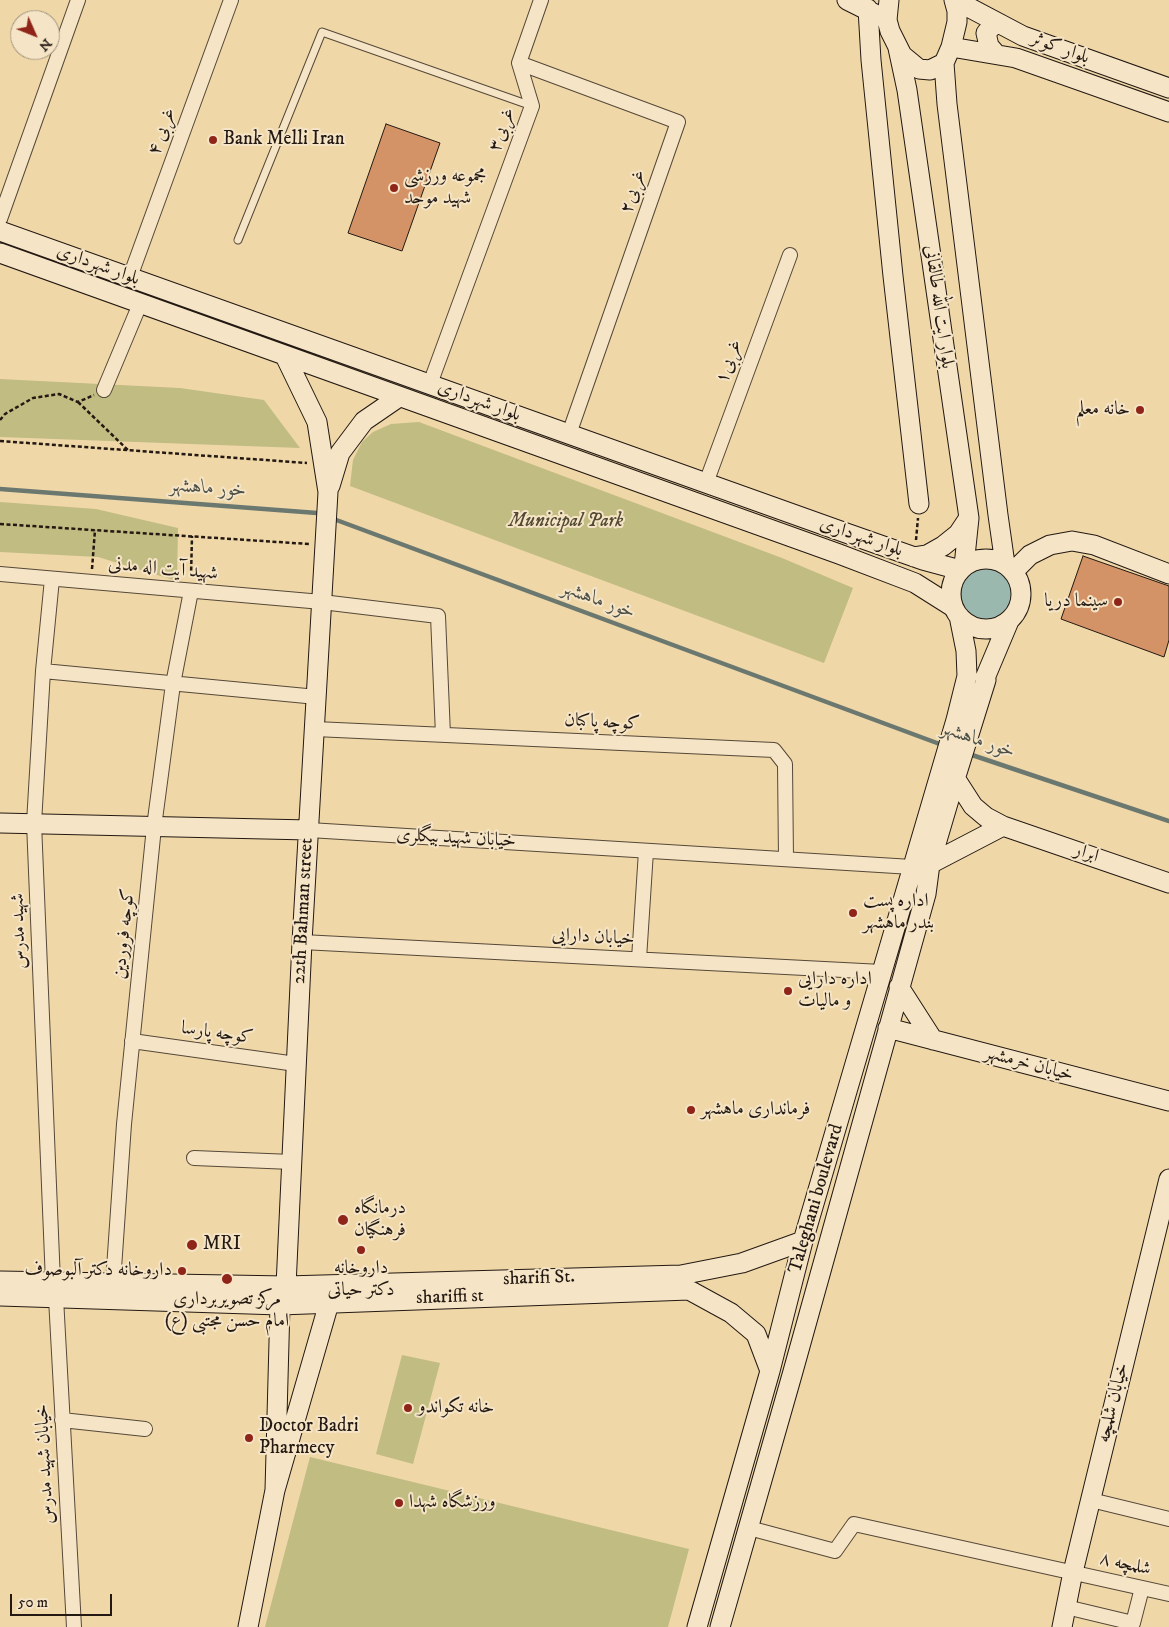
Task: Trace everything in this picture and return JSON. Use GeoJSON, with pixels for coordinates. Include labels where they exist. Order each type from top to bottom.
{"type":"FeatureCollection","features":[{"type":"Feature","properties":{"kind":"main road"},"geometry":{"type":"LineString","coordinates":[[847,0],[887,20]]}},
{"type":"Feature","properties":{"kind":"main road"},"geometry":{"type":"LineString","coordinates":[[889,0],[887,20],[900,55]]}},
{"type":"Feature","properties":{"kind":"main road","name":"بلوار کوثر"},"geometry":{"type":"LineString","coordinates":[[954,0],[974,5],[996,22],[1023,36],[1169,88]]}},
{"type":"Feature","properties":{"kind":"main road","name":"بلوار ایت الله طالقانی"},"geometry":{"type":"LineString","coordinates":[[954,0],[957,22],[948,55],[949,123],[998,515],[1010,568]]}},
{"type":"Feature","properties":{"kind":"main road"},"geometry":{"type":"LineString","coordinates":[[868,9],[871,60],[893,276],[919,504]]}},
{"type":"Feature","properties":{"kind":"main road"},"geometry":{"type":"LineString","coordinates":[[996,22],[986,33],[989,46],[996,54]]}},
{"type":"Feature","properties":{"kind":"main road","name":"بلوار کوثر"},"geometry":{"type":"LineString","coordinates":[[948,55],[996,54],[1016,58],[1169,112]]}},
{"type":"Feature","properties":{"kind":"main road","name":"بلوار ایت الله طالقانی"},"geometry":{"type":"LineString","coordinates":[[900,55],[908,90],[969,518],[962,568]]}},
{"type":"Feature","properties":{"kind":"main road"},"geometry":{"type":"LineString","coordinates":[[871,60],[902,55],[919,69],[930,70],[948,55]]}},
{"type":"Feature","properties":{"kind":"main road","name":"بلوار شهرداری"},"geometry":{"type":"LineString","coordinates":[[0,231],[914,557],[962,568]]}},
{"type":"Feature","properties":{"kind":"main road","name":"بلوار شهرداری"},"geometry":{"type":"LineString","coordinates":[[0,253],[839,554],[915,583],[956,612]]}},
{"type":"Feature","properties":{"kind":"main road"},"geometry":{"type":"LineString","coordinates":[[285,356],[316,422],[328,492]]}},
{"type":"Feature","properties":{"kind":"main road"},"geometry":{"type":"LineString","coordinates":[[328,492],[340,453],[364,421],[400,397]]}},
{"type":"Feature","properties":{"kind":"main road","name":"22th Bahman street"},"geometry":{"type":"LineString","coordinates":[[275,1490],[280,1305],[286,1286],[302,942],[328,492]]}},
{"type":"Feature","properties":{"kind":"main road"},"geometry":{"type":"LineString","coordinates":[[914,557],[927,555],[943,546],[958,534],[969,518]]}},
{"type":"Feature","properties":{"kind":"main road"},"geometry":{"type":"LineString","coordinates":[[839,554],[846,533]]}},
{"type":"Feature","properties":{"kind":"main road"},"geometry":{"type":"LineString","coordinates":[[1010,568],[1043,548],[1072,541],[1094,545],[1169,574]]}},
{"type":"Feature","properties":{"kind":"main road"},"geometry":{"type":"LineString","coordinates":[[984,558],[995,559],[1010,568],[1019,581],[1022,592],[1020,603],[1016,613],[1009,621],[985,678],[986,680],[963,722],[967,676],[966,651],[951,596],[952,585],[962,568],[984,558]]}},
{"type":"Feature","properties":{"kind":"main road"},"geometry":{"type":"LineString","coordinates":[[956,612],[967,624],[977,628],[994,628],[1009,621]]}},
{"type":"Feature","properties":{"kind":"main road","name":"Taleghani boulevard"},"geometry":{"type":"LineString","coordinates":[[697,1627],[770,1371],[803,1240],[882,972],[921,866],[951,775],[963,722]]}},
{"type":"Feature","properties":{"kind":"main road","name":"ابرار"},"geometry":{"type":"LineString","coordinates":[[951,775],[973,806],[986,817],[1004,826],[1169,883]]}},
{"type":"Feature","properties":{"kind":"main road","name":"خیابان شهید بیگلری"},"geometry":{"type":"LineString","coordinates":[[0,822],[309,830]]}},
{"type":"Feature","properties":{"kind":"main road"},"geometry":{"type":"LineString","coordinates":[[921,866],[1004,826]]}},
{"type":"Feature","properties":{"kind":"main road","name":"Taleghani boulevard"},"geometry":{"type":"LineString","coordinates":[[720,1627],[926,894],[921,866]]}},
{"type":"Feature","properties":{"kind":"main road"},"geometry":{"type":"LineString","coordinates":[[899,987],[933,1040]]}},
{"type":"Feature","properties":{"kind":"main road","name":"خیابان خرمشهر"},"geometry":{"type":"LineString","coordinates":[[888,1028],[1169,1101]]}},
{"type":"Feature","properties":{"kind":"main road","name":"خیابان شلمچه"},"geometry":{"type":"LineString","coordinates":[[1062,1627],[1073,1572],[1169,1179]]}},
{"type":"Feature","properties":{"kind":"main road","name":"sharifi St."},"geometry":{"type":"LineString","coordinates":[[0,1281],[55,1290],[113,1283],[286,1286],[329,1294],[566,1286],[681,1275],[742,1263],[803,1240]]}},
{"type":"Feature","properties":{"kind":"main road"},"geometry":{"type":"LineString","coordinates":[[566,1286],[690,1290],[730,1313],[756,1334],[770,1371]]}},
{"type":"Feature","properties":{"kind":"main road"},"geometry":{"type":"LineString","coordinates":[[0,1296],[55,1290],[280,1305],[329,1294],[275,1490],[248,1627]]}},
{"type":"Feature","properties":{"kind":"street"},"geometry":{"type":"LineString","coordinates":[[0,219],[78,0]]}},
{"type":"Feature","properties":{"kind":"street","name":"۴ غربی"},"geometry":{"type":"LineString","coordinates":[[130,277],[231,0]]}},
{"type":"Feature","properties":{"kind":"street"},"geometry":{"type":"LineString","coordinates":[[519,63],[541,0]]}},
{"type":"Feature","properties":{"kind":"street","name":"۳غربی"},"geometry":{"type":"LineString","coordinates":[[430,384],[532,106],[519,63]]}},
{"type":"Feature","properties":{"kind":"street","name":"۲غربی"},"geometry":{"type":"LineString","coordinates":[[519,63],[678,122],[569,434]]}},
{"type":"Feature","properties":{"kind":"street","name":"۱غربی"},"geometry":{"type":"LineString","coordinates":[[706,483],[790,255]]}},
{"type":"Feature","properties":{"kind":"street"},"geometry":{"type":"LineString","coordinates":[[104,390],[140,304]]}},
{"type":"Feature","properties":{"kind":"street","name":"شهید آیت اله مدنی"},"geometry":{"type":"LineString","coordinates":[[0,574],[322,602],[438,616],[443,734]]}},
{"type":"Feature","properties":{"kind":"street","name":"شهید مدرس"},"geometry":{"type":"LineString","coordinates":[[52,579],[43,671],[34,823],[55,1290]]}},
{"type":"Feature","properties":{"kind":"street","name":"کوچه فروردین"},"geometry":{"type":"LineString","coordinates":[[113,1283],[124,1124],[154,826],[173,684],[191,591]]}},
{"type":"Feature","properties":{"kind":"street"},"geometry":{"type":"LineString","coordinates":[[43,671],[317,697]]}},
{"type":"Feature","properties":{"kind":"street","name":"کوچه پاکبان"},"geometry":{"type":"LineString","coordinates":[[315,729],[774,750],[785,764],[786,859]]}},
{"type":"Feature","properties":{"kind":"street","name":"خیابان شهید بیگلری"},"geometry":{"type":"LineString","coordinates":[[309,830],[921,866]]}},
{"type":"Feature","properties":{"kind":"street"},"geometry":{"type":"LineString","coordinates":[[639,959],[646,851]]}},
{"type":"Feature","properties":{"kind":"street","name":"خیابان دارایی"},"geometry":{"type":"LineString","coordinates":[[302,942],[882,972]]}},
{"type":"Feature","properties":{"kind":"street","name":"کوچه پارسا"},"geometry":{"type":"LineString","coordinates":[[132,1041],[296,1064]]}},
{"type":"Feature","properties":{"kind":"street"},"geometry":{"type":"LineString","coordinates":[[194,1158],[292,1162]]}},
{"type":"Feature","properties":{"kind":"street","name":"خیابان شهید مدرس"},"geometry":{"type":"LineString","coordinates":[[55,1290],[74,1627]]}},
{"type":"Feature","properties":{"kind":"street"},"geometry":{"type":"LineString","coordinates":[[62,1420],[146,1429]]}},
{"type":"Feature","properties":{"kind":"street"},"geometry":{"type":"LineString","coordinates":[[1091,1500],[1169,1519]]}},
{"type":"Feature","properties":{"kind":"street","name":"شلمچه ۸"},"geometry":{"type":"LineString","coordinates":[[748,1528],[835,1551],[854,1524],[1169,1594]]}},
{"type":"Feature","properties":{"kind":"street"},"geometry":{"type":"LineString","coordinates":[[1066,1607],[1133,1623],[1142,1588]]}},
{"type":"Feature","properties":{"kind":"lane"},"geometry":{"type":"LineString","coordinates":[[238,240],[322,32],[532,106]]}},
{"type":"Feature","properties":{"kind":"path"},"geometry":{"type":"LineString","coordinates":[[78,402],[104,390]]}},
{"type":"Feature","properties":{"kind":"path"},"geometry":{"type":"LineString","coordinates":[[0,420],[5,414],[33,398],[59,394],[78,402],[129,451]]}},
{"type":"Feature","properties":{"kind":"path"},"geometry":{"type":"LineString","coordinates":[[0,441],[324,465]]}},
{"type":"Feature","properties":{"kind":"path"},"geometry":{"type":"LineString","coordinates":[[914,557],[919,504]]}},
{"type":"Feature","properties":{"kind":"path"},"geometry":{"type":"LineString","coordinates":[[0,524],[192,536],[326,541]]}},
{"type":"Feature","properties":{"kind":"path"},"geometry":{"type":"LineString","coordinates":[[91,582],[95,530]]}},
{"type":"Feature","properties":{"kind":"path"},"geometry":{"type":"LineString","coordinates":[[191,591],[192,536]]}},
{"type":"Feature","properties":{"kind":"green space"},"geometry":{"type":"Polygon","coordinates":[[[0,379],[180,388],[264,400],[300,448],[0,437],[0,379]]]}},
{"type":"Feature","properties":{"kind":"green space","name":"Municipal Park"},"geometry":{"type":"Polygon","coordinates":[[[419,422],[782,558],[853,588],[824,663],[350,486],[353,460],[362,442],[373,432],[391,424],[419,422]]]}},
{"type":"Feature","properties":{"kind":"green space"},"geometry":{"type":"Polygon","coordinates":[[[0,502],[96,509],[178,528],[177,581],[98,557],[0,552],[0,502]]]}},
{"type":"Feature","properties":{"kind":"green space","name":"خانه تکواندو"},"geometry":{"type":"Polygon","coordinates":[[[402,1355],[440,1363],[413,1464],[376,1454],[402,1355]]]}},
{"type":"Feature","properties":{"kind":"green space","name":"ورزشگاه شهدا"},"geometry":{"type":"Polygon","coordinates":[[[310,1457],[689,1549],[668,1627],[265,1627],[310,1457]]]}},
{"type":"Feature","properties":{"kind":"water"},"geometry":{"type":"Polygon","coordinates":[[[987,568],[1001,572],[1009,580],[1013,594],[1009,608],[1001,616],[987,620],[973,616],[965,608],[961,594],[965,580],[973,572],[987,568]]]}},
{"type":"Feature","properties":{"kind":"building","name":"مجموعه ورزشی شهید موحد"},"geometry":{"type":"Polygon","coordinates":[[[386,124],[440,143],[402,251],[348,233],[386,124]]]}},
{"type":"Feature","properties":{"kind":"building","name":"سینما دریا"},"geometry":{"type":"Polygon","coordinates":[[[1083,556],[1169,586],[1169,640],[1164,657],[1061,619],[1083,556]]]}},
{"type":"Feature","properties":{"kind":"waterway","name":"خور ماهشهر"},"geometry":{"type":"LineString","coordinates":[[0,489],[321,514]]}},
{"type":"Feature","properties":{"kind":"waterway","name":"خور ماهشهر"},"geometry":{"type":"LineString","coordinates":[[331,518],[945,746]]}},
{"type":"Feature","properties":{"kind":"waterway","name":"خور ماهشهر"},"geometry":{"type":"LineString","coordinates":[[969,754],[1169,821]]}},
{"type":"Feature","properties":{"kind":"place","name":"Bank Melli Iran"},"geometry":{"type":"Point","coordinates":[213,140]}},
{"type":"Feature","properties":{"kind":"place","name":"مجموعه ورزشی شهید موحد"},"geometry":{"type":"Point","coordinates":[394,188]}},
{"type":"Feature","properties":{"kind":"place","name":"خانه معلم"},"geometry":{"type":"Point","coordinates":[1140,410]}},
{"type":"Feature","properties":{"kind":"place","name":"سینما دریا"},"geometry":{"type":"Point","coordinates":[1118,602]}},
{"type":"Feature","properties":{"kind":"place","name":"اداره پست بندر ماهشهر"},"geometry":{"type":"Point","coordinates":[853,913]}},
{"type":"Feature","properties":{"kind":"place","name":"اداره دارایی و مالیات"},"geometry":{"type":"Point","coordinates":[788,991]}},
{"type":"Feature","properties":{"kind":"place","name":"فرمانداری ماهشهر"},"geometry":{"type":"Point","coordinates":[691,1110]}},
{"type":"Feature","properties":{"kind":"place","name":"درمانگاه فرهنگیان"},"geometry":{"type":"Point","coordinates":[343,1220]}},
{"type":"Feature","properties":{"kind":"place","name":"MRI"},"geometry":{"type":"Point","coordinates":[192,1245]}},
{"type":"Feature","properties":{"kind":"place","name":"داروخانه دکتر حیاتی"},"geometry":{"type":"Point","coordinates":[361,1250]}},
{"type":"Feature","properties":{"kind":"place","name":"داروخانه دکتر آلبوصوف"},"geometry":{"type":"Point","coordinates":[182,1271]}},
{"type":"Feature","properties":{"kind":"place","name":"مرکز تصویربرداری امام حسن مجتبی (ع)"},"geometry":{"type":"Point","coordinates":[227,1279]}},
{"type":"Feature","properties":{"kind":"place","name":"خانه تکواندو"},"geometry":{"type":"Point","coordinates":[408,1408]}},
{"type":"Feature","properties":{"kind":"place","name":"Doctor Badri Pharmecy"},"geometry":{"type":"Point","coordinates":[249,1438]}},
{"type":"Feature","properties":{"kind":"place","name":"ورزشگاه شهدا"},"geometry":{"type":"Point","coordinates":[399,1503]}}]}
